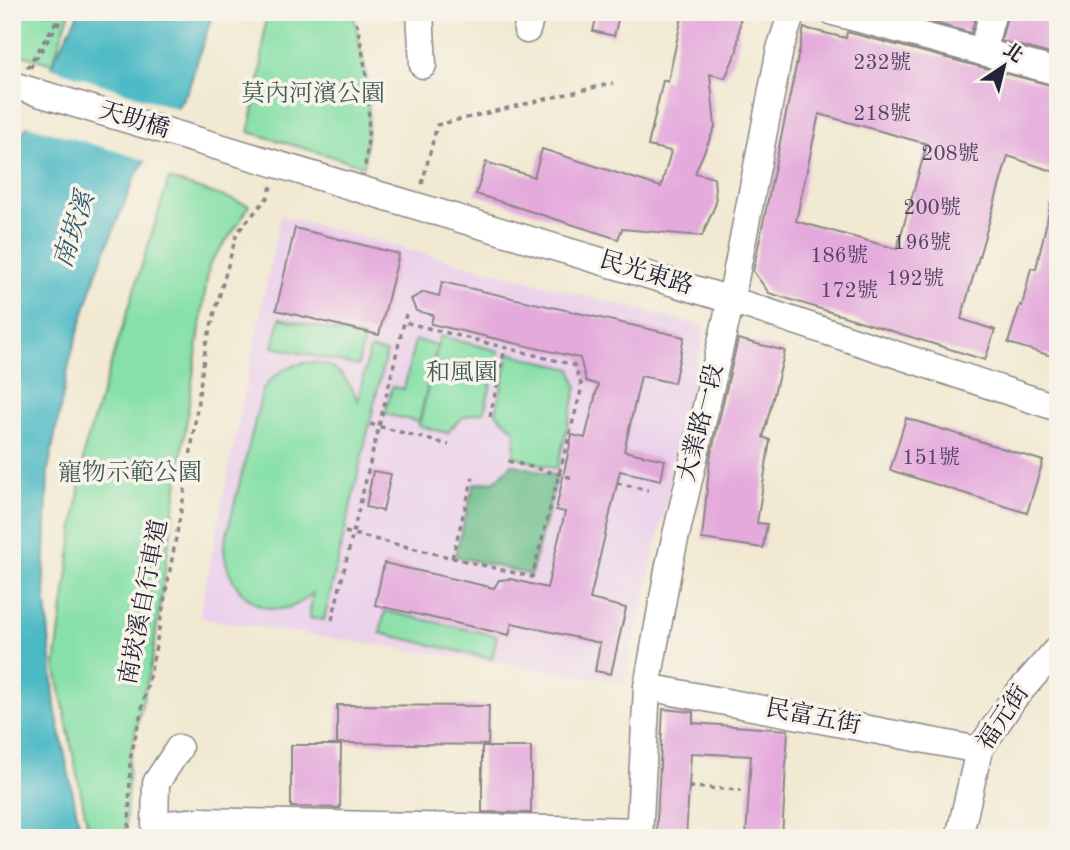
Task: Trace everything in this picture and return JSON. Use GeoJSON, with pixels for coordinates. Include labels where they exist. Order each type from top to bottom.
{"type":"FeatureCollection","features":[{"type":"Feature","properties":{"kind":"street"},"geometry":{"type":"LineString","coordinates":[[420,12],[423,65]]}},
{"type":"Feature","properties":{"kind":"street","name":"大業路一段"},"geometry":{"type":"LineString","coordinates":[[639,834],[647,687],[683,498],[731,300],[780,49],[792,12]]}},
{"type":"Feature","properties":{"kind":"street"},"geometry":{"type":"LineString","coordinates":[[833,12],[1058,72]]}},
{"type":"Feature","properties":{"kind":"street"},"geometry":{"type":"LineString","coordinates":[[982,52],[993,12]]}},
{"type":"Feature","properties":{"kind":"street","name":"天助橋"},"geometry":{"type":"LineString","coordinates":[[24,84],[231,150]]}},
{"type":"Feature","properties":{"kind":"street","name":"民光東路"},"geometry":{"type":"LineString","coordinates":[[231,150],[731,300],[1058,408]]}},
{"type":"Feature","properties":{"kind":"street","name":"福元街"},"geometry":{"type":"LineString","coordinates":[[959,838],[979,750],[1014,698],[1058,648]]}},
{"type":"Feature","properties":{"kind":"street","name":"民富五街"},"geometry":{"type":"LineString","coordinates":[[647,687],[979,750]]}},
{"type":"Feature","properties":{"kind":"street"},"geometry":{"type":"LineString","coordinates":[[179,748],[156,783],[155,825],[203,830],[639,834]]}},
{"type":"Feature","properties":{"kind":"path"},"geometry":{"type":"LineString","coordinates":[[12,138],[19,126],[24,84],[59,23],[56,12]]}},
{"type":"Feature","properties":{"kind":"path"},"geometry":{"type":"LineString","coordinates":[[354,12],[367,67],[371,112],[364,175]]}},
{"type":"Feature","properties":{"kind":"path"},"geometry":{"type":"LineString","coordinates":[[417,206],[437,125],[613,83]]}},
{"type":"Feature","properties":{"kind":"path","name":"南崁溪自行車道"},"geometry":{"type":"LineString","coordinates":[[129,838],[130,760],[153,661],[184,492],[206,344],[237,233],[267,198],[273,180]]}},
{"type":"Feature","properties":{"kind":"path"},"geometry":{"type":"LineString","coordinates":[[332,620],[406,314]]}},
{"type":"Feature","properties":{"kind":"path"},"geometry":{"type":"LineString","coordinates":[[345,532],[532,577],[582,387],[574,365],[404,322]]}},
{"type":"Feature","properties":{"kind":"path"},"geometry":{"type":"LineString","coordinates":[[490,417],[505,348]]}},
{"type":"Feature","properties":{"kind":"path"},"geometry":{"type":"LineString","coordinates":[[370,425],[449,445]]}},
{"type":"Feature","properties":{"kind":"path"},"geometry":{"type":"LineString","coordinates":[[508,461],[573,478]]}},
{"type":"Feature","properties":{"kind":"path"},"geometry":{"type":"LineString","coordinates":[[452,558],[473,477]]}},
{"type":"Feature","properties":{"kind":"path"},"geometry":{"type":"LineString","coordinates":[[617,482],[648,490]]}},
{"type":"Feature","properties":{"kind":"path"},"geometry":{"type":"LineString","coordinates":[[689,787],[741,790]]}},
{"type":"Feature","properties":{"kind":"shaded area"},"geometry":{"type":"Polygon","coordinates":[[[280,216],[706,327],[625,682],[199,618],[280,216]]]}},
{"type":"Feature","properties":{"kind":"green space"},"geometry":{"type":"Polygon","coordinates":[[[12,12],[70,12],[52,64],[12,52],[12,12]]]}},
{"type":"Feature","properties":{"kind":"green space","name":"莫內河濱公園"},"geometry":{"type":"Polygon","coordinates":[[[266,12],[353,12],[365,69],[369,114],[364,166],[249,132],[261,71],[266,12]]]}},
{"type":"Feature","properties":{"kind":"green space","name":"寵物示範公園"},"geometry":{"type":"Polygon","coordinates":[[[169,179],[249,205],[209,265],[152,661],[129,760],[125,838],[90,838],[55,665],[85,447],[169,179]]]}},
{"type":"Feature","properties":{"kind":"green space"},"geometry":{"type":"Polygon","coordinates":[[[280,318],[364,338],[358,366],[273,347],[280,318]]]}},
{"type":"Feature","properties":{"kind":"green space","name":"和風園"},"geometry":{"type":"Polygon","coordinates":[[[440,336],[499,351],[484,412],[463,418],[448,433],[419,426],[440,336]]]}},
{"type":"Feature","properties":{"kind":"green space"},"geometry":{"type":"Polygon","coordinates":[[[415,340],[437,345],[419,422],[385,414],[392,387],[404,389],[415,340]]]}},
{"type":"Feature","properties":{"kind":"green space"},"geometry":{"type":"Polygon","coordinates":[[[370,349],[386,353],[324,620],[309,618],[313,593],[297,604],[282,609],[267,608],[242,592],[226,563],[224,546],[263,389],[288,368],[309,362],[319,363],[340,373],[358,400],[370,349]]]}},
{"type":"Feature","properties":{"kind":"green space"},"geometry":{"type":"Polygon","coordinates":[[[509,353],[571,369],[577,387],[557,469],[514,456],[515,431],[496,413],[509,353]]]}},
{"type":"Feature","properties":{"kind":"green space"},"geometry":{"type":"Polygon","coordinates":[[[512,464],[557,476],[531,575],[455,556],[474,484],[495,481],[512,464]]]}},
{"type":"Feature","properties":{"kind":"green space"},"geometry":{"type":"Polygon","coordinates":[[[385,611],[497,636],[492,659],[380,633],[385,611]]]}},
{"type":"Feature","properties":{"kind":"water","name":"南崁溪"},"geometry":{"type":"Polygon","coordinates":[[[79,12],[213,12],[188,90],[135,177],[96,274],[70,359],[48,470],[44,578],[55,707],[82,838],[12,838],[12,147],[28,125],[52,64],[79,12]]]}},
{"type":"Feature","properties":{"kind":"pier"},"geometry":{"type":"Polygon","coordinates":[[[47,66],[180,110],[149,161],[24,124],[47,66]]]}},
{"type":"Feature","properties":{"kind":"building"},"geometry":{"type":"Polygon","coordinates":[[[598,12],[620,12],[614,36],[593,31],[598,12]]]}},
{"type":"Feature","properties":{"kind":"building"},"geometry":{"type":"Polygon","coordinates":[[[683,12],[741,12],[737,51],[725,78],[710,74],[715,127],[695,173],[714,178],[716,203],[702,236],[622,229],[618,239],[476,194],[486,162],[534,177],[542,149],[661,187],[671,151],[648,146],[663,80],[668,82],[683,12]]]}},
{"type":"Feature","properties":{"kind":"building"},"geometry":{"type":"Polygon","coordinates":[[[895,12],[977,12],[971,33],[895,12]]]}},
{"type":"Feature","properties":{"kind":"building"},"geometry":{"type":"Polygon","coordinates":[[[1008,12],[1058,12],[1058,56],[1001,41],[1008,12]]]}},
{"type":"Feature","properties":{"kind":"building"},"geometry":{"type":"Polygon","coordinates":[[[804,28],[846,38],[847,32],[1058,87],[1058,173],[1008,156],[961,319],[995,330],[985,360],[769,293],[753,271],[804,28]],[[819,114],[796,221],[897,249],[927,144],[819,114]]]}},
{"type":"Feature","properties":{"kind":"building"},"geometry":{"type":"Polygon","coordinates":[[[1051,203],[1058,204],[1058,358],[1008,343],[1020,305],[1022,306],[1031,268],[1036,269],[1051,203]]]}},
{"type":"Feature","properties":{"kind":"building"},"geometry":{"type":"Polygon","coordinates":[[[295,228],[399,254],[379,335],[276,310],[295,228]]]}},
{"type":"Feature","properties":{"kind":"building"},"geometry":{"type":"Polygon","coordinates":[[[442,282],[684,337],[674,383],[641,376],[624,451],[665,460],[661,480],[620,471],[590,599],[626,608],[611,674],[595,671],[600,643],[512,623],[509,635],[375,605],[384,563],[494,588],[499,580],[511,579],[547,588],[565,512],[556,510],[572,435],[585,438],[598,385],[586,381],[580,358],[431,324],[433,315],[416,311],[411,299],[424,292],[439,296],[442,282]]]}},
{"type":"Feature","properties":{"kind":"building"},"geometry":{"type":"Polygon","coordinates":[[[738,339],[785,351],[763,437],[770,440],[757,523],[767,524],[763,548],[702,539],[710,459],[738,339]]]}},
{"type":"Feature","properties":{"kind":"building"},"geometry":{"type":"Polygon","coordinates":[[[906,418],[1043,461],[1027,513],[890,470],[906,418]]]}},
{"type":"Feature","properties":{"kind":"building"},"geometry":{"type":"Polygon","coordinates":[[[373,471],[391,474],[383,511],[366,507],[373,471]]]}},
{"type":"Feature","properties":{"kind":"building"},"geometry":{"type":"Polygon","coordinates":[[[337,705],[489,706],[488,745],[337,743],[337,705]]]}},
{"type":"Feature","properties":{"kind":"building"},"geometry":{"type":"Polygon","coordinates":[[[663,709],[693,712],[693,723],[788,730],[782,838],[746,838],[751,756],[691,753],[686,838],[656,838],[663,709]]]}},
{"type":"Feature","properties":{"kind":"building"},"geometry":{"type":"Polygon","coordinates":[[[291,745],[341,745],[340,808],[291,807],[291,745]]]}},
{"type":"Feature","properties":{"kind":"building"},"geometry":{"type":"Polygon","coordinates":[[[482,747],[531,747],[531,813],[482,812],[482,747]]]}}]}
